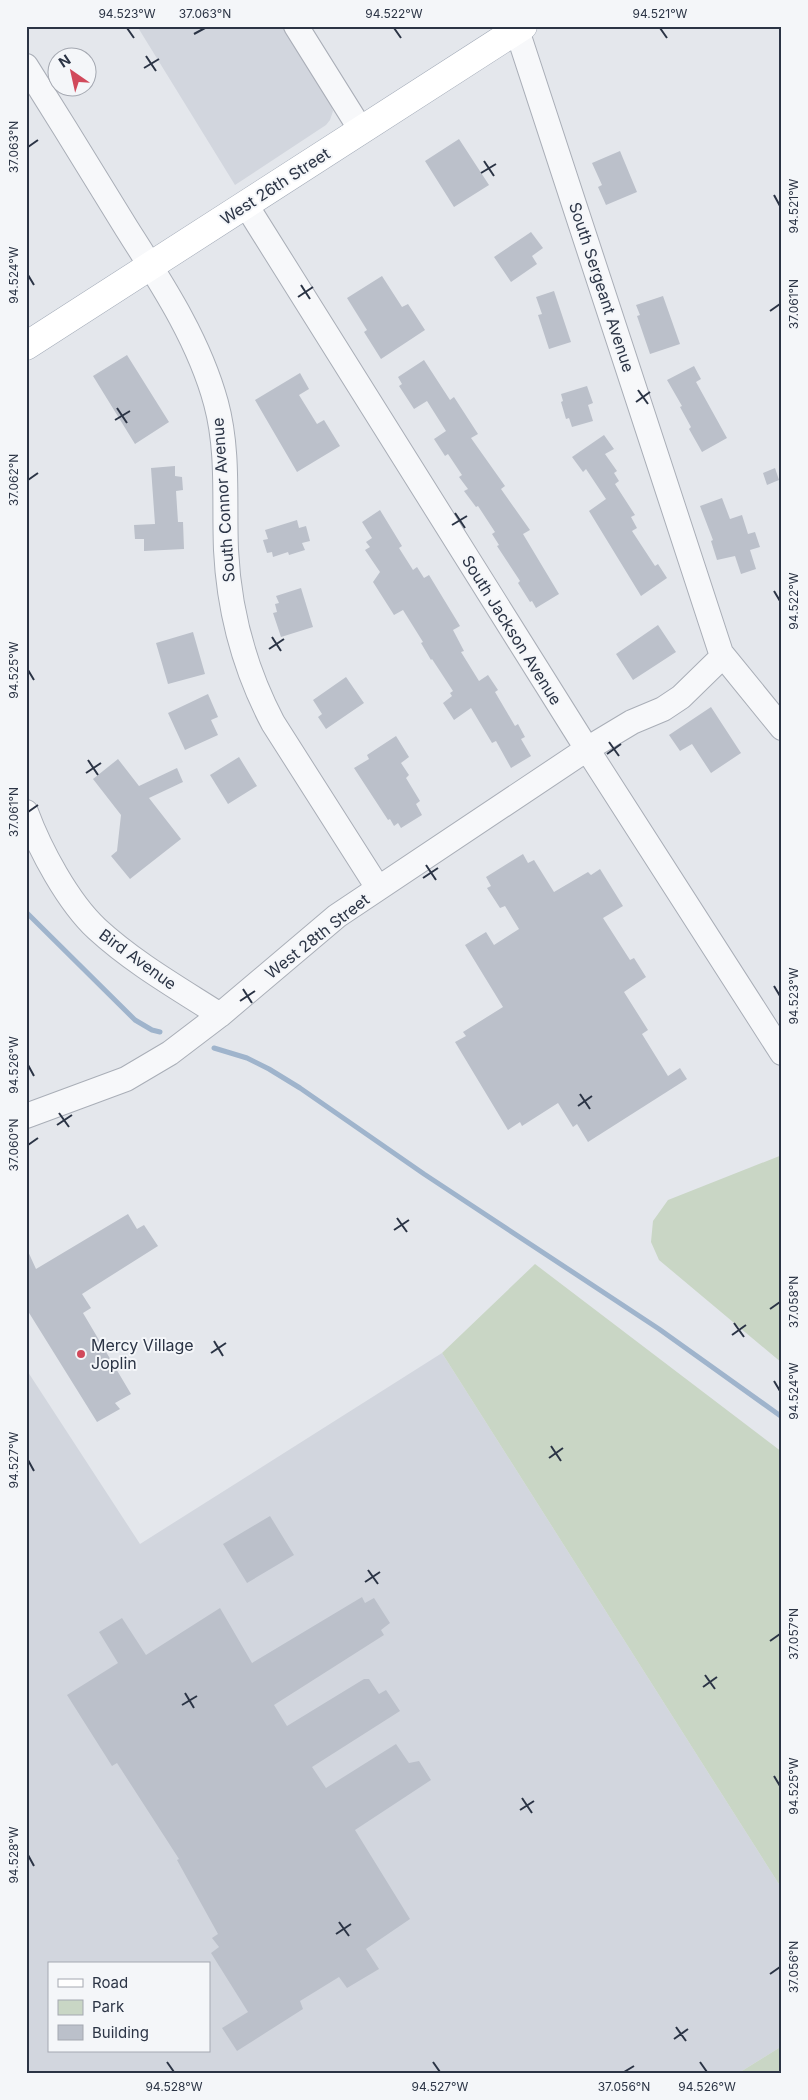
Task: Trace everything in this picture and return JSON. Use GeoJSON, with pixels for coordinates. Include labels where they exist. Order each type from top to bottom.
{"type":"FeatureCollection","features":[{"type":"Feature","properties":{"kind":"main road","name":"West 26th Street"},"geometry":{"type":"LineString","coordinates":[[26,346],[520,28]]}},
{"type":"Feature","properties":{"kind":"street"},"geometry":{"type":"LineString","coordinates":[[296,26],[361,130]]}},
{"type":"Feature","properties":{"kind":"street","name":"South Sergeant Avenue"},"geometry":{"type":"LineString","coordinates":[[520,28],[723,656],[782,728]]}},
{"type":"Feature","properties":{"kind":"street","name":"South Connor Avenue"},"geometry":{"type":"LineString","coordinates":[[26,66],[150,266],[192,338],[216,404],[223,445],[229,587],[233,614],[250,672],[260,698],[273,722],[378,888]]}},
{"type":"Feature","properties":{"kind":"street","name":"South Jackson Avenue"},"geometry":{"type":"LineString","coordinates":[[246,205],[587,748],[782,1053]]}},
{"type":"Feature","properties":{"kind":"street","name":"West 28th Street"},"geometry":{"type":"LineString","coordinates":[[26,1116],[126,1080],[170,1053],[220,1015],[337,916],[587,748],[632,722],[663,709],[681,697],[723,656]]}},
{"type":"Feature","properties":{"kind":"street","name":"Bird Avenue"},"geometry":{"type":"LineString","coordinates":[[26,812],[44,855],[69,894],[96,928],[150,971],[220,1015]]}},
{"type":"Feature","properties":{"kind":"shaded area"},"geometry":{"type":"Polygon","coordinates":[[[137,26],[282,26],[331,105],[333,111],[330,120],[326,125],[235,185],[137,26]]]}},
{"type":"Feature","properties":{"kind":"shaded area"},"geometry":{"type":"Polygon","coordinates":[[[442,1353],[782,1889],[782,2046],[737,2074],[26,2074],[26,1369],[140,1544],[442,1353]]]}},
{"type":"Feature","properties":{"kind":"green space"},"geometry":{"type":"Polygon","coordinates":[[[782,1155],[782,1363],[659,1260],[651,1242],[653,1221],[668,1200],[782,1155]]]}},
{"type":"Feature","properties":{"kind":"green space"},"geometry":{"type":"Polygon","coordinates":[[[535,1264],[782,1452],[782,1889],[442,1353],[535,1264]]]}},
{"type":"Feature","properties":{"kind":"green space"},"geometry":{"type":"Polygon","coordinates":[[[782,2046],[782,2074],[737,2074],[782,2046]]]}},
{"type":"Feature","properties":{"kind":"building"},"geometry":{"type":"Polygon","coordinates":[[[459,139],[489,185],[454,207],[425,161],[459,139]]]}},
{"type":"Feature","properties":{"kind":"building"},"geometry":{"type":"Polygon","coordinates":[[[620,151],[637,192],[606,205],[598,187],[602,185],[592,163],[620,151]]]}},
{"type":"Feature","properties":{"kind":"building"},"geometry":{"type":"Polygon","coordinates":[[[531,232],[543,248],[532,256],[537,264],[511,282],[494,257],[531,232]]]}},
{"type":"Feature","properties":{"kind":"building"},"geometry":{"type":"Polygon","coordinates":[[[382,276],[402,307],[408,304],[425,330],[381,359],[364,332],[367,330],[347,298],[382,276]]]}},
{"type":"Feature","properties":{"kind":"building"},"geometry":{"type":"Polygon","coordinates":[[[554,291],[571,342],[549,349],[538,315],[542,314],[536,297],[554,291]]]}},
{"type":"Feature","properties":{"kind":"building"},"geometry":{"type":"Polygon","coordinates":[[[663,296],[680,344],[650,354],[637,316],[640,315],[636,305],[663,296]]]}},
{"type":"Feature","properties":{"kind":"building"},"geometry":{"type":"Polygon","coordinates":[[[127,355],[169,422],[135,444],[93,376],[127,355]]]}},
{"type":"Feature","properties":{"kind":"building"},"geometry":{"type":"Polygon","coordinates":[[[424,360],[450,400],[454,397],[478,434],[471,438],[505,486],[501,489],[530,530],[523,534],[559,594],[536,608],[518,583],[520,581],[497,546],[499,545],[492,534],[495,532],[478,506],[476,507],[464,491],[468,489],[459,477],[462,475],[448,454],[445,456],[434,439],[446,431],[427,401],[414,409],[399,386],[402,384],[398,377],[424,360]]]}},
{"type":"Feature","properties":{"kind":"building"},"geometry":{"type":"Polygon","coordinates":[[[694,366],[701,379],[696,382],[727,438],[702,452],[689,429],[691,427],[680,407],[682,406],[667,380],[694,366]]]}},
{"type":"Feature","properties":{"kind":"building"},"geometry":{"type":"Polygon","coordinates":[[[300,373],[309,389],[299,395],[317,424],[324,420],[340,446],[297,472],[255,400],[300,373]]]}},
{"type":"Feature","properties":{"kind":"building"},"geometry":{"type":"Polygon","coordinates":[[[587,386],[593,403],[588,405],[593,421],[572,427],[569,418],[566,419],[561,402],[563,401],[561,394],[587,386]]]}},
{"type":"Feature","properties":{"kind":"building"},"geometry":{"type":"Polygon","coordinates":[[[604,435],[614,449],[605,454],[617,471],[614,473],[619,481],[615,484],[635,515],[631,517],[637,528],[632,531],[655,566],[658,564],[667,578],[641,596],[589,511],[606,499],[586,469],[583,472],[572,457],[604,435]]]}},
{"type":"Feature","properties":{"kind":"building"},"geometry":{"type":"Polygon","coordinates":[[[175,466],[175,476],[182,477],[183,490],[176,491],[178,522],[183,522],[184,549],[144,551],[144,539],[135,539],[134,525],[155,524],[151,468],[175,466]]]}},
{"type":"Feature","properties":{"kind":"building"},"geometry":{"type":"Polygon","coordinates":[[[775,468],[779,480],[767,485],[763,473],[775,468]]]}},
{"type":"Feature","properties":{"kind":"building"},"geometry":{"type":"Polygon","coordinates":[[[722,498],[730,519],[742,515],[748,534],[755,532],[760,547],[750,550],[756,569],[741,574],[735,556],[717,560],[711,541],[713,540],[700,506],[722,498]]]}},
{"type":"Feature","properties":{"kind":"building"},"geometry":{"type":"Polygon","coordinates":[[[380,510],[402,546],[399,548],[413,570],[417,567],[424,578],[429,575],[460,626],[453,630],[464,651],[461,652],[479,681],[488,675],[498,690],[495,692],[515,726],[518,724],[525,737],[521,739],[531,756],[511,768],[496,741],[492,743],[471,708],[454,720],[443,703],[452,696],[450,693],[453,691],[431,660],[421,643],[423,642],[403,610],[394,615],[373,582],[380,572],[365,550],[370,547],[366,542],[372,538],[362,522],[380,510]]]}},
{"type":"Feature","properties":{"kind":"building"},"geometry":{"type":"Polygon","coordinates":[[[297,520],[299,528],[306,526],[310,541],[302,543],[305,550],[289,555],[288,552],[273,557],[272,552],[267,553],[263,540],[268,539],[265,530],[297,520]]]}},
{"type":"Feature","properties":{"kind":"building"},"geometry":{"type":"Polygon","coordinates":[[[301,588],[313,627],[281,637],[273,613],[277,612],[275,604],[279,603],[276,596],[301,588]]]}},
{"type":"Feature","properties":{"kind":"building"},"geometry":{"type":"Polygon","coordinates":[[[658,625],[676,652],[633,680],[616,654],[658,625]]]}},
{"type":"Feature","properties":{"kind":"building"},"geometry":{"type":"Polygon","coordinates":[[[193,632],[205,674],[168,684],[156,643],[193,632]]]}},
{"type":"Feature","properties":{"kind":"building"},"geometry":{"type":"Polygon","coordinates":[[[346,677],[364,703],[326,729],[318,717],[322,714],[313,700],[346,677]]]}},
{"type":"Feature","properties":{"kind":"building"},"geometry":{"type":"Polygon","coordinates":[[[208,694],[218,717],[211,720],[218,735],[185,750],[168,713],[208,694]]]}},
{"type":"Feature","properties":{"kind":"building"},"geometry":{"type":"Polygon","coordinates":[[[711,707],[741,753],[711,773],[692,744],[680,751],[669,735],[711,707]]]}},
{"type":"Feature","properties":{"kind":"building"},"geometry":{"type":"Polygon","coordinates":[[[396,736],[409,757],[401,763],[409,775],[406,778],[420,801],[416,804],[422,815],[401,828],[398,823],[394,826],[390,819],[388,820],[354,768],[369,759],[367,755],[396,736]]]}},
{"type":"Feature","properties":{"kind":"building"},"geometry":{"type":"Polygon","coordinates":[[[239,757],[257,786],[228,804],[210,775],[239,757]]]}},
{"type":"Feature","properties":{"kind":"building"},"geometry":{"type":"Polygon","coordinates":[[[118,759],[139,786],[177,768],[183,782],[149,798],[181,839],[130,879],[111,856],[117,851],[121,815],[93,779],[118,759]]]}},
{"type":"Feature","properties":{"kind":"building"},"geometry":{"type":"Polygon","coordinates":[[[523,854],[528,863],[534,860],[554,892],[588,872],[591,875],[600,869],[623,906],[603,918],[630,960],[634,958],[646,977],[624,992],[648,1030],[642,1034],[668,1076],[680,1068],[687,1079],[588,1142],[577,1124],[573,1127],[558,1103],[522,1126],[520,1122],[508,1130],[455,1042],[466,1036],[463,1032],[503,1007],[465,945],[486,932],[494,945],[519,929],[505,906],[500,908],[487,888],[491,886],[486,877],[523,854]]]}},
{"type":"Feature","properties":{"kind":"building","name":"Mercy Village Joplin"},"geometry":{"type":"Polygon","coordinates":[[[128,1214],[137,1229],[144,1225],[158,1246],[82,1294],[91,1308],[83,1313],[131,1394],[115,1403],[120,1409],[97,1422],[26,1308],[26,1247],[36,1269],[128,1214]]]}},
{"type":"Feature","properties":{"kind":"building"},"geometry":{"type":"Polygon","coordinates":[[[270,1516],[294,1555],[247,1583],[223,1544],[270,1516]]]}},
{"type":"Feature","properties":{"kind":"building"},"geometry":{"type":"Polygon","coordinates":[[[362,1597],[365,1603],[374,1598],[390,1623],[381,1630],[384,1635],[274,1705],[287,1726],[364,1679],[369,1679],[379,1694],[386,1690],[400,1711],[312,1767],[326,1788],[396,1744],[409,1763],[419,1761],[431,1780],[355,1830],[410,1919],[366,1949],[379,1969],[347,1988],[339,1977],[300,2001],[303,2009],[237,2051],[222,2028],[248,2012],[211,1953],[219,1947],[212,1938],[218,1934],[177,1860],[179,1859],[117,1763],[112,1766],[67,1695],[118,1663],[99,1632],[122,1618],[146,1655],[220,1608],[252,1663],[362,1597]]]}},
{"type":"Feature","properties":{"kind":"waterway"},"geometry":{"type":"LineString","coordinates":[[26,912],[135,1020],[152,1030],[160,1032]]}},
{"type":"Feature","properties":{"kind":"waterway"},"geometry":{"type":"LineString","coordinates":[[214,1048],[247,1058],[300,1088],[424,1174],[659,1329],[782,1417]]}},
{"type":"Feature","properties":{"kind":"place","name":"Mercy Village Joplin"},"geometry":{"type":"Point","coordinates":[81,1354]}}]}
